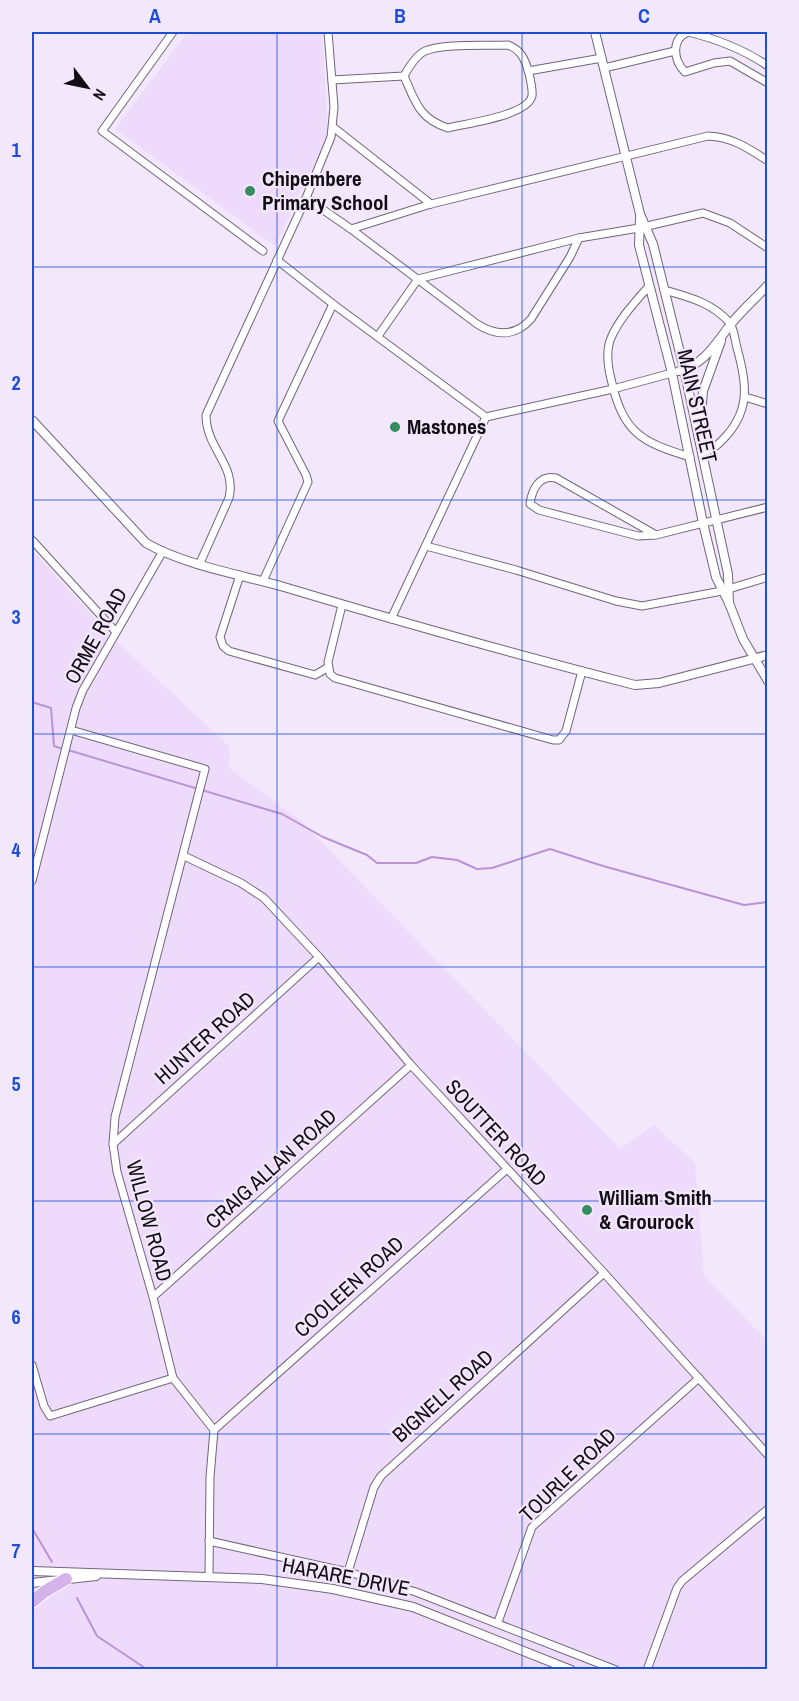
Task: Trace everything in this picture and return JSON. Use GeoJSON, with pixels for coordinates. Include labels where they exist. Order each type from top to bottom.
{"type":"FeatureCollection","features":[{"type":"Feature","properties":{"kind":"highway"},"geometry":{"type":"LineString","coordinates":[[32,1602],[66,1579]]}},
{"type":"Feature","properties":{"kind":"street"},"geometry":{"type":"LineString","coordinates":[[173,32],[102,131],[263,252]]}},
{"type":"Feature","properties":{"kind":"street"},"geometry":{"type":"LineString","coordinates":[[200,563],[230,498],[231,489],[229,473],[208,436],[206,415],[332,137],[334,107],[328,32]]}},
{"type":"Feature","properties":{"kind":"street","name":"MAIN STREET"},"geometry":{"type":"LineString","coordinates":[[595,32],[640,214],[642,227],[639,245],[672,373],[716,577],[725,589],[742,639],[768,681]]}},
{"type":"Feature","properties":{"kind":"street"},"geometry":{"type":"LineString","coordinates":[[768,66],[716,39],[688,32],[680,36],[676,42],[675,51],[681,68],[686,72],[714,63],[730,61],[768,83]]}},
{"type":"Feature","properties":{"kind":"street"},"geometry":{"type":"LineString","coordinates":[[508,45],[517,49],[524,57],[533,94],[529,103],[518,111],[448,128],[439,125],[420,112],[404,76],[424,51],[438,48],[508,45]]}},
{"type":"Feature","properties":{"kind":"street"},"geometry":{"type":"LineString","coordinates":[[604,68],[675,51]]}},
{"type":"Feature","properties":{"kind":"street"},"geometry":{"type":"LineString","coordinates":[[528,71],[602,58]]}},
{"type":"Feature","properties":{"kind":"street"},"geometry":{"type":"LineString","coordinates":[[332,80],[404,76]]}},
{"type":"Feature","properties":{"kind":"street"},"geometry":{"type":"LineString","coordinates":[[333,127],[431,204]]}},
{"type":"Feature","properties":{"kind":"street"},"geometry":{"type":"LineString","coordinates":[[351,229],[431,204],[708,136],[736,141],[768,161]]}},
{"type":"Feature","properties":{"kind":"street"},"geometry":{"type":"LineString","coordinates":[[306,198],[487,330],[502,334],[515,332],[531,319],[570,257],[579,238]]}},
{"type":"Feature","properties":{"kind":"street"},"geometry":{"type":"LineString","coordinates":[[378,336],[418,279],[579,238],[703,213],[730,223],[768,248]]}},
{"type":"Feature","properties":{"kind":"street","name":"MAIN STREET"},"geometry":{"type":"LineString","coordinates":[[642,227],[653,244],[684,369],[728,574],[725,589]]}},
{"type":"Feature","properties":{"kind":"street"},"geometry":{"type":"LineString","coordinates":[[277,260],[486,417],[613,389],[692,367],[701,360],[768,285]]}},
{"type":"Feature","properties":{"kind":"street"},"geometry":{"type":"LineString","coordinates":[[649,286],[630,308],[609,340],[608,369],[620,410],[630,427],[657,447],[690,457]]}},
{"type":"Feature","properties":{"kind":"street"},"geometry":{"type":"LineString","coordinates":[[664,290],[704,302],[731,324],[741,362],[745,397],[743,411],[733,428],[715,448],[702,453]]}},
{"type":"Feature","properties":{"kind":"street"},"geometry":{"type":"LineString","coordinates":[[263,581],[308,482],[278,421],[333,304]]}},
{"type":"Feature","properties":{"kind":"street"},"geometry":{"type":"LineString","coordinates":[[699,435],[703,391],[723,335]]}},
{"type":"Feature","properties":{"kind":"street"},"geometry":{"type":"LineString","coordinates":[[745,397],[768,404]]}},
{"type":"Feature","properties":{"kind":"street"},"geometry":{"type":"LineString","coordinates":[[391,619],[486,417]]}},
{"type":"Feature","properties":{"kind":"street"},"geometry":{"type":"LineString","coordinates":[[32,420],[146,543],[200,563],[391,619],[635,685],[647,685],[768,655]]}},
{"type":"Feature","properties":{"kind":"street"},"geometry":{"type":"LineString","coordinates":[[656,535],[556,478],[542,479],[531,495],[530,504],[539,510],[638,536],[656,535],[768,507]]}},
{"type":"Feature","properties":{"kind":"street"},"geometry":{"type":"LineString","coordinates":[[32,540],[116,632]]}},
{"type":"Feature","properties":{"kind":"street"},"geometry":{"type":"LineString","coordinates":[[426,546],[516,570],[616,601],[642,606],[725,589],[768,577]]}},
{"type":"Feature","properties":{"kind":"street","name":"ORME ROAD"},"geometry":{"type":"LineString","coordinates":[[33,872],[76,708],[83,690],[163,551]]}},
{"type":"Feature","properties":{"kind":"street"},"geometry":{"type":"LineString","coordinates":[[240,575],[220,637],[223,646],[229,651],[315,675],[327,668]]}},
{"type":"Feature","properties":{"kind":"street"},"geometry":{"type":"LineString","coordinates":[[342,605],[327,668],[330,674],[341,680],[553,740],[559,740],[566,731],[582,671]]}},
{"type":"Feature","properties":{"kind":"street","name":"WILLOW ROAD"},"geometry":{"type":"LineString","coordinates":[[71,730],[205,769],[115,1117],[113,1144],[117,1172],[153,1297],[173,1378],[214,1430]]}},
{"type":"Feature","properties":{"kind":"street","name":"SOUTTER ROAD"},"geometry":{"type":"LineString","coordinates":[[184,856],[225,874],[264,898],[319,957],[411,1065],[604,1273],[768,1455]]}},
{"type":"Feature","properties":{"kind":"street"},"geometry":{"type":"LineString","coordinates":[[32,881],[33,872]]}},
{"type":"Feature","properties":{"kind":"street","name":"HUNTER ROAD"},"geometry":{"type":"LineString","coordinates":[[113,1144],[319,957]]}},
{"type":"Feature","properties":{"kind":"street","name":"CRAIG ALLAN ROAD"},"geometry":{"type":"LineString","coordinates":[[153,1297],[411,1065]]}},
{"type":"Feature","properties":{"kind":"street","name":"COOLEEN ROAD"},"geometry":{"type":"LineString","coordinates":[[214,1430],[507,1169]]}},
{"type":"Feature","properties":{"kind":"street","name":"BIGNELL ROAD"},"geometry":{"type":"LineString","coordinates":[[348,1572],[374,1487],[381,1476],[604,1273]]}},
{"type":"Feature","properties":{"kind":"street"},"geometry":{"type":"LineString","coordinates":[[32,1365],[44,1406],[50,1416],[173,1378]]}},
{"type":"Feature","properties":{"kind":"street","name":"TOURLE ROAD"},"geometry":{"type":"LineString","coordinates":[[498,1622],[532,1527],[699,1378]]}},
{"type":"Feature","properties":{"kind":"street"},"geometry":{"type":"LineString","coordinates":[[209,1576],[210,1477],[214,1430]]}},
{"type":"Feature","properties":{"kind":"street"},"geometry":{"type":"LineString","coordinates":[[647,1670],[677,1588],[682,1581],[768,1509]]}},
{"type":"Feature","properties":{"kind":"street"},"geometry":{"type":"LineString","coordinates":[[209,1541],[348,1572],[416,1592],[498,1622],[616,1670]]}},
{"type":"Feature","properties":{"kind":"street","name":"HARARE DRIVE"},"geometry":{"type":"LineString","coordinates":[[32,1571],[262,1579],[333,1589],[413,1607],[571,1670]]}},
{"type":"Feature","properties":{"kind":"street","name":"HARARE DRIVE"},"geometry":{"type":"LineString","coordinates":[[32,1583],[102,1574]]}},
{"type":"Feature","properties":{"kind":"shaded area","name":"Chipembere Primary School"},"geometry":{"type":"Polygon","coordinates":[[[188,32],[322,32],[328,135],[275,246],[115,129],[188,32]]]}},
{"type":"Feature","properties":{"kind":"shaded area"},"geometry":{"type":"Polygon","coordinates":[[[32,550],[112,637],[230,747],[229,768],[301,821],[620,1149],[654,1125],[695,1163],[704,1275],[767,1341],[767,1669],[34,1669],[32,1661],[32,550]]]}},
{"type":"Feature","properties":{"kind":"waterway"},"geometry":{"type":"LineString","coordinates":[[32,702],[51,708],[54,746],[63,749]]}},
{"type":"Feature","properties":{"kind":"waterway"},"geometry":{"type":"LineString","coordinates":[[68,750],[282,814],[323,837],[367,855],[377,863],[416,863],[432,857],[457,860],[477,869],[492,868],[550,849],[744,905],[768,902]]}},
{"type":"Feature","properties":{"kind":"waterway"},"geometry":{"type":"LineString","coordinates":[[32,1528],[52,1562]]}},
{"type":"Feature","properties":{"kind":"waterway"},"geometry":{"type":"LineString","coordinates":[[77,1598],[97,1636],[148,1670]]}},
{"type":"Feature","properties":{"kind":"place","name":"Chipembere Primary School"},"geometry":{"type":"Point","coordinates":[250,191]}},
{"type":"Feature","properties":{"kind":"place","name":"Mastones"},"geometry":{"type":"Point","coordinates":[395,427]}},
{"type":"Feature","properties":{"kind":"place","name":"William Smith & Grourock"},"geometry":{"type":"Point","coordinates":[587,1210]}}]}
